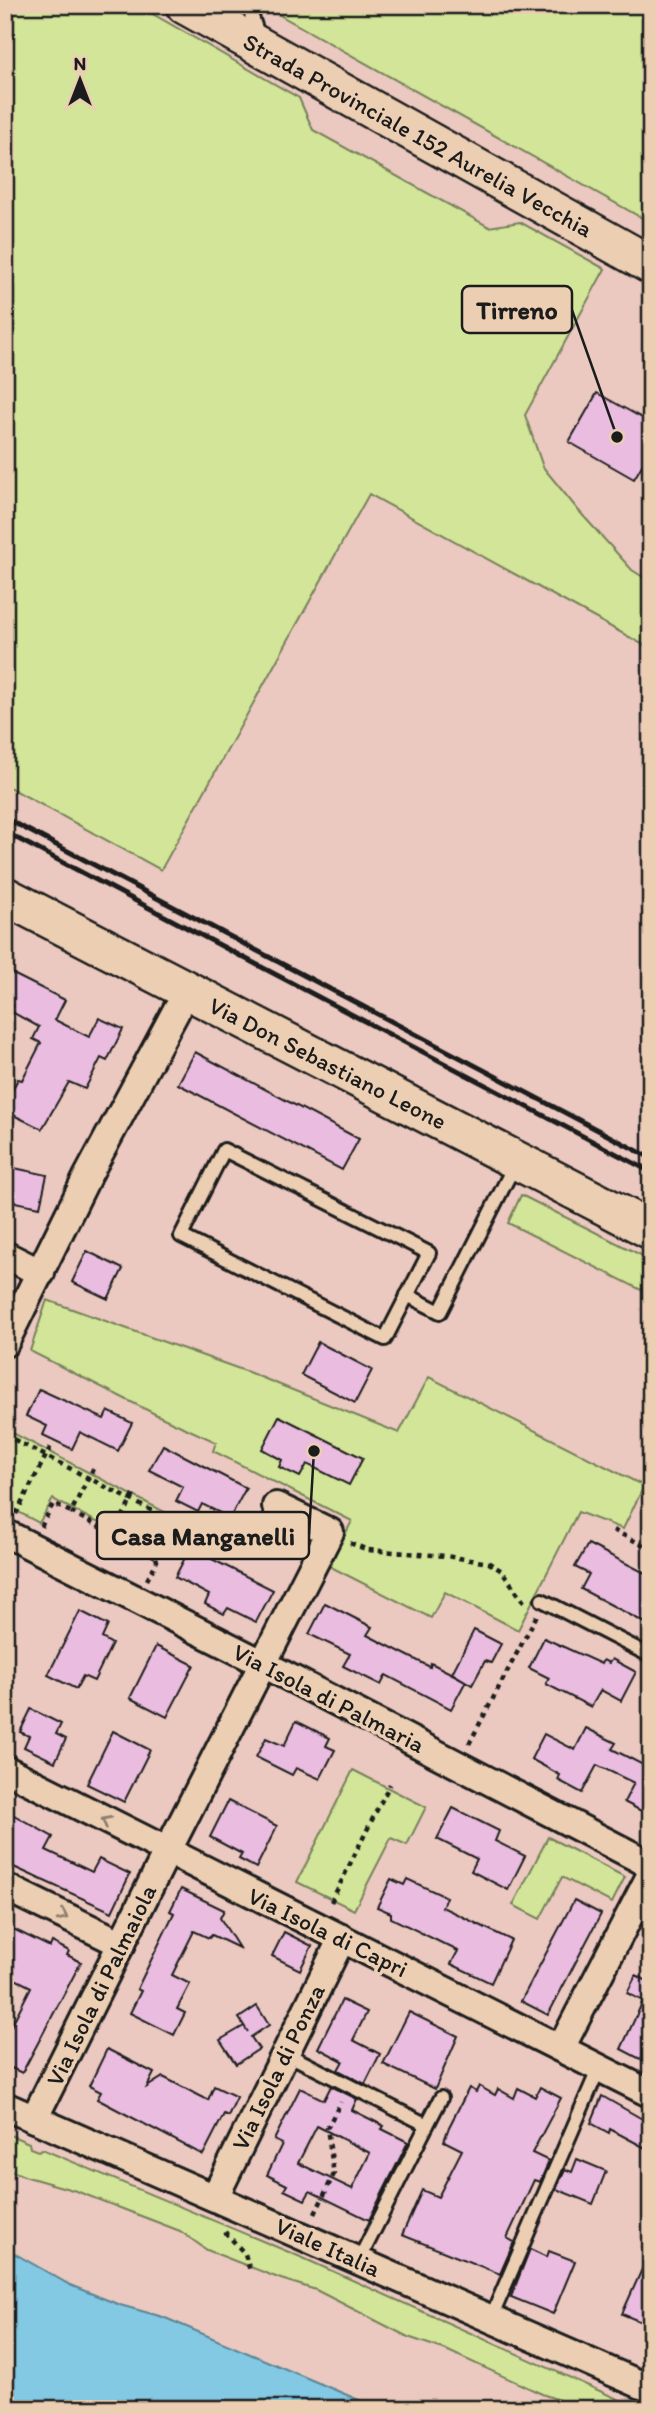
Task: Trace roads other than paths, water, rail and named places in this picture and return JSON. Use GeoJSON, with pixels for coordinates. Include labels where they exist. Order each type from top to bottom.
{"type":"FeatureCollection","features":[{"type":"Feature","properties":{"kind":"street","name":"Strada Provinciale 152 Aurelia Vecchia"},"geometry":{"type":"LineString","coordinates":[[185,5],[651,265]]}},
{"type":"Feature","properties":{"kind":"street","name":"Via Don Sebastiano Leone"},"geometry":{"type":"LineString","coordinates":[[5,896],[651,1230]]}},
{"type":"Feature","properties":{"kind":"street"},"geometry":{"type":"LineString","coordinates":[[5,1343],[90,1173],[176,1011]]}},
{"type":"Feature","properties":{"kind":"street"},"geometry":{"type":"LineString","coordinates":[[5,1255],[41,1273]]}},
{"type":"Feature","properties":{"kind":"street","name":"Via Isola di Palmaiola"},"geometry":{"type":"LineString","coordinates":[[34,2119],[330,1532],[276,1506]]}},
{"type":"Feature","properties":{"kind":"street","name":"Via Isola di Palmaria"},"geometry":{"type":"LineString","coordinates":[[14,1527],[262,1663],[651,1865]]}},
{"type":"Feature","properties":{"kind":"street","name":"Via Isola di Capri"},"geometry":{"type":"LineString","coordinates":[[5,1769],[651,2094]]}},
{"type":"Feature","properties":{"kind":"street"},"geometry":{"type":"LineString","coordinates":[[561,2048],[651,1874]]}},
{"type":"Feature","properties":{"kind":"street"},"geometry":{"type":"LineString","coordinates":[[5,1887],[121,1944]]}},
{"type":"Feature","properties":{"kind":"street","name":"Via Isola di Ponza"},"geometry":{"type":"LineString","coordinates":[[220,2185],[342,1938]]}},
{"type":"Feature","properties":{"kind":"street","name":"Viale Italia"},"geometry":{"type":"LineString","coordinates":[[5,2106],[34,2119],[220,2185],[359,2260],[651,2389]]}},
{"type":"Feature","properties":{"kind":"lane"},"geometry":{"type":"LineString","coordinates":[[248,5],[262,49]]}},
{"type":"Feature","properties":{"kind":"lane"},"geometry":{"type":"LineString","coordinates":[[224,1150],[429,1253],[407,1296],[385,1339],[181,1236],[224,1150]]}},
{"type":"Feature","properties":{"kind":"lane"},"geometry":{"type":"LineString","coordinates":[[407,1296],[440,1312],[517,1160]]}},
{"type":"Feature","properties":{"kind":"lane"},"geometry":{"type":"LineString","coordinates":[[535,1607],[651,1656]]}},
{"type":"Feature","properties":{"kind":"lane"},"geometry":{"type":"LineString","coordinates":[[285,2053],[427,2125]]}},
{"type":"Feature","properties":{"kind":"lane"},"geometry":{"type":"LineString","coordinates":[[491,2318],[599,2068]]}},
{"type":"Feature","properties":{"kind":"lane"},"geometry":{"type":"LineString","coordinates":[[359,2260],[441,2098]]}},
{"type":"Feature","properties":{"kind":"water"},"geometry":{"type":"Polygon","coordinates":[[[5,2248],[70,2285],[120,2305],[163,2317],[380,2409],[5,2409],[5,2248]]]}},
{"type":"Feature","properties":{"kind":"railway"},"geometry":{"type":"LineString","coordinates":[[5,818],[651,1158]]}},
{"type":"Feature","properties":{"kind":"railway"},"geometry":{"type":"LineString","coordinates":[[5,832],[651,1172]]}},
{"type":"Feature","properties":{"kind":"place","name":"Tirreno"},"geometry":{"type":"Point","coordinates":[617,437]}},
{"type":"Feature","properties":{"kind":"place","name":"Casa Manganelli"},"geometry":{"type":"Point","coordinates":[314,1451]}}]}
